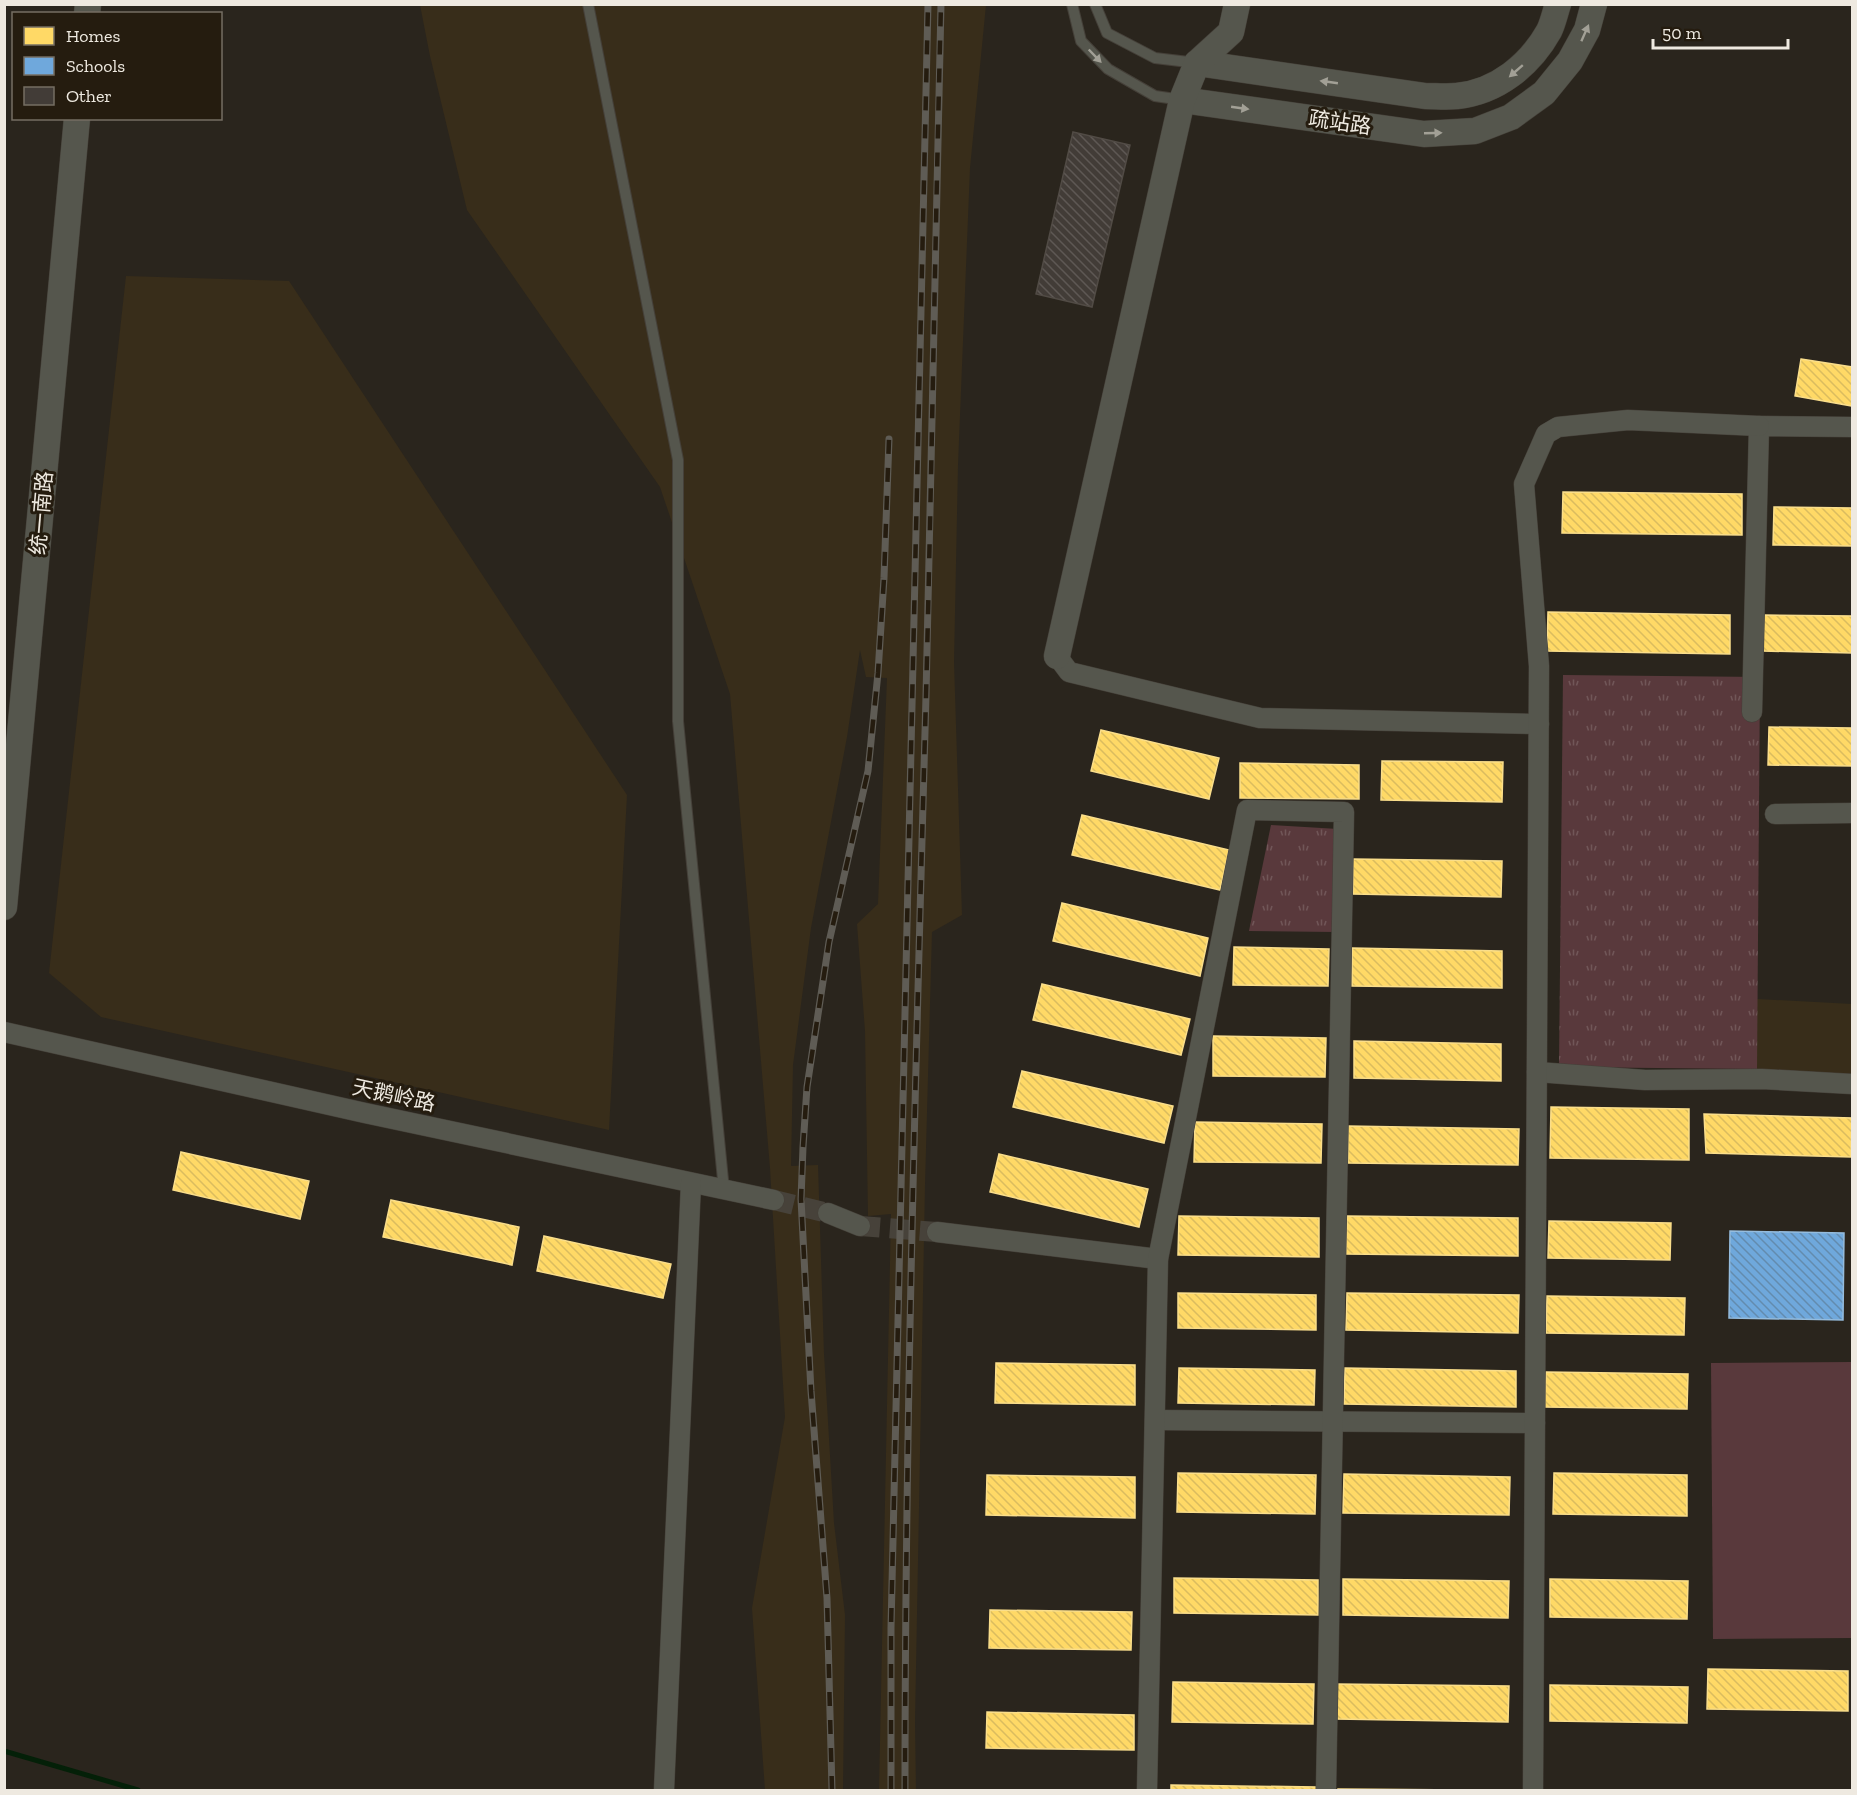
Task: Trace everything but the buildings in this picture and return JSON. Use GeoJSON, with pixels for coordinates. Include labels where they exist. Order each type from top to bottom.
{"type":"FeatureCollection","features":[{"type":"Feature","properties":{"kind":"street"},"geometry":{"type":"LineString","coordinates":[[1237,4],[1231,32],[1197,63],[1182,100],[1057,657],[1069,672],[1260,718],[1539,724]]}},
{"type":"Feature","properties":{"kind":"street","name":"疏站路"},"geometry":{"type":"LineString","coordinates":[[1197,63],[1425,96],[1459,96],[1489,87],[1511,76],[1532,57],[1549,30],[1558,4]]}},
{"type":"Feature","properties":{"kind":"street","name":"疏站路"},"geometry":{"type":"LineString","coordinates":[[1182,100],[1424,134],[1475,131],[1511,117],[1544,93],[1570,61],[1587,30],[1594,4]]}},
{"type":"Feature","properties":{"kind":"street","name":"统一南路"},"geometry":{"type":"LineString","coordinates":[[4,907],[77,120]]}},
{"type":"Feature","properties":{"kind":"street"},"geometry":{"type":"LineString","coordinates":[[1533,1791],[1539,666],[1524,484],[1546,434],[1558,428],[1628,420],[1759,426],[1852,427]]}},
{"type":"Feature","properties":{"kind":"street"},"geometry":{"type":"LineString","coordinates":[[1752,712],[1759,426]]}},
{"type":"Feature","properties":{"kind":"street"},"geometry":{"type":"LineString","coordinates":[[1147,1791],[1158,1259],[1247,810],[1344,812],[1326,1791]]}},
{"type":"Feature","properties":{"kind":"street"},"geometry":{"type":"LineString","coordinates":[[1775,814],[1852,813]]}},
{"type":"Feature","properties":{"kind":"street","name":"天鹅岭路"},"geometry":{"type":"LineString","coordinates":[[4,1032],[365,1113],[774,1200]]}},
{"type":"Feature","properties":{"kind":"street"},"geometry":{"type":"LineString","coordinates":[[1537,1072],[1645,1080],[1762,1079],[1852,1083]]}},
{"type":"Feature","properties":{"kind":"street"},"geometry":{"type":"LineString","coordinates":[[664,1791],[691,1183]]}},
{"type":"Feature","properties":{"kind":"street"},"geometry":{"type":"LineString","coordinates":[[828,1213],[860,1226]]}},
{"type":"Feature","properties":{"kind":"street"},"geometry":{"type":"LineString","coordinates":[[937,1232],[1158,1259]]}},
{"type":"Feature","properties":{"kind":"street"},"geometry":{"type":"LineString","coordinates":[[1155,1420],[1535,1423]]}},
{"type":"Feature","properties":{"kind":"lane"},"geometry":{"type":"LineString","coordinates":[[588,4],[678,460],[678,721],[724,1190]]}},
{"type":"Feature","properties":{"kind":"lane","name":"疏站路"},"geometry":{"type":"LineString","coordinates":[[1072,4],[1081,41],[1108,69],[1155,96],[1182,100]]}},
{"type":"Feature","properties":{"kind":"lane","name":"疏站路"},"geometry":{"type":"LineString","coordinates":[[1095,4],[1107,33],[1155,58],[1197,63]]}},
{"type":"Feature","properties":{"kind":"shaded area"},"geometry":{"type":"Polygon","coordinates":[[[420,5],[986,5],[970,168],[958,465],[954,662],[962,915],[932,932],[925,1185],[915,1722],[916,1790],[879,1790],[891,1214],[868,1216],[865,1031],[857,924],[878,904],[887,678],[866,677],[860,650],[847,737],[811,928],[793,1065],[791,1166],[818,1165],[824,1354],[834,1523],[845,1615],[843,1790],[765,1790],[752,1608],[785,1417],[770,1168],[730,694],[660,487],[467,210],[420,5]]]}},
{"type":"Feature","properties":{"kind":"shaded area"},"geometry":{"type":"Polygon","coordinates":[[[126,276],[289,281],[627,795],[609,1130],[101,1017],[49,973],[126,276]]]}},
{"type":"Feature","properties":{"kind":"shaded area"},"geometry":{"type":"Polygon","coordinates":[[[1757,999],[1852,1004],[1852,1077],[1757,1069],[1757,999]]]}},
{"type":"Feature","properties":{"kind":"green space"},"geometry":{"type":"Polygon","coordinates":[[[1563,675],[1760,677],[1757,1069],[1559,1067],[1563,675]]]}},
{"type":"Feature","properties":{"kind":"green space"},"geometry":{"type":"Polygon","coordinates":[[[1271,825],[1338,829],[1337,932],[1249,931],[1271,825]]]}},
{"type":"Feature","properties":{"kind":"green space"},"geometry":{"type":"Polygon","coordinates":[[[1852,1362],[1852,1638],[1713,1639],[1711,1363],[1852,1362]]]}},
{"type":"Feature","properties":{"kind":"waterway"},"geometry":{"type":"LineString","coordinates":[[4,1751],[138,1790]]}},
{"type":"Feature","properties":{"kind":"tunnel"},"geometry":{"type":"LineString","coordinates":[[774,1200],[828,1213]]}},
{"type":"Feature","properties":{"kind":"tunnel"},"geometry":{"type":"LineString","coordinates":[[860,1226],[937,1232]]}},
{"type":"Feature","properties":{"kind":"railway"},"geometry":{"type":"LineString","coordinates":[[891,1790],[891,1628],[928,4]]}},
{"type":"Feature","properties":{"kind":"railway"},"geometry":{"type":"LineString","coordinates":[[905,1790],[912,1243],[941,4]]}},
{"type":"Feature","properties":{"kind":"railway"},"geometry":{"type":"LineString","coordinates":[[832,1790],[827,1598],[811,1391],[801,1199],[803,1147],[807,1087],[829,942],[868,771],[878,673],[889,439]]}}]}
